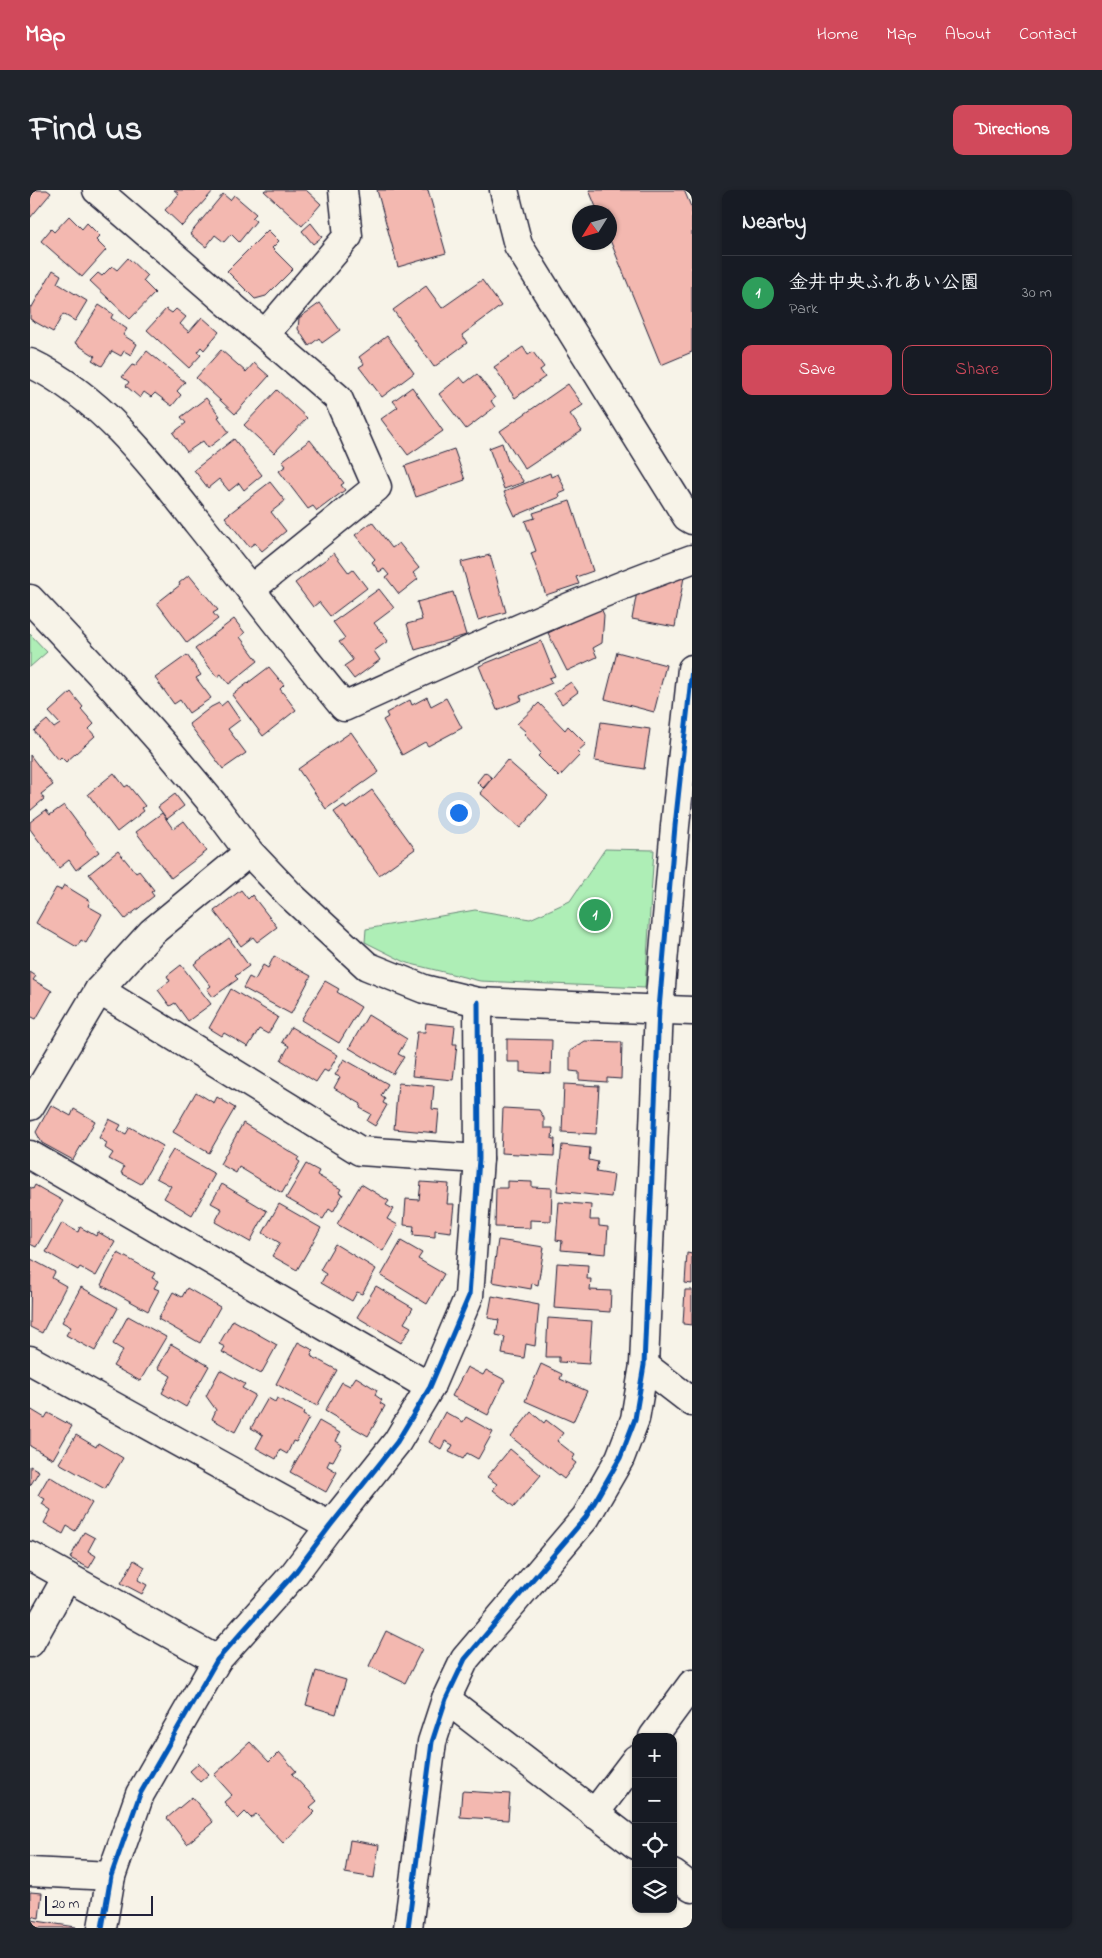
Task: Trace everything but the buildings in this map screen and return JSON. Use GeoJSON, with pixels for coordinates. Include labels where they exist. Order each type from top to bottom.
{"type":"FeatureCollection","features":[{"type":"Feature","properties":{"kind":"street"},"geometry":{"type":"LineString","coordinates":[[97,190],[338,398],[377,487],[251,589]]}},
{"type":"Feature","properties":{"kind":"street"},"geometry":{"type":"LineString","coordinates":[[265,334],[348,236],[343,190]]}},
{"type":"Feature","properties":{"kind":"street"},"geometry":{"type":"LineString","coordinates":[[504,190],[518,245],[687,517],[692,520]]}},
{"type":"Feature","properties":{"kind":"street"},"geometry":{"type":"LineString","coordinates":[[30,363],[92,402],[153,466],[344,707],[534,621],[631,581],[692,559]]}},
{"type":"Feature","properties":{"kind":"street"},"geometry":{"type":"LineString","coordinates":[[30,599],[71,656],[108,681],[220,797],[249,852],[289,894],[368,966],[424,989],[478,1002],[692,1011]]}},
{"type":"Feature","properties":{"kind":"street"},"geometry":{"type":"LineString","coordinates":[[408,1928],[432,1742],[446,1700],[464,1659],[586,1517],[620,1458],[635,1419],[644,1365],[659,1009],[675,826],[692,669]]}},
{"type":"Feature","properties":{"kind":"street"},"geometry":{"type":"LineString","coordinates":[[30,1106],[99,990],[152,932],[249,852]]}},
{"type":"Feature","properties":{"kind":"street"},"geometry":{"type":"LineString","coordinates":[[99,990],[360,1151],[479,1159]]}},
{"type":"Feature","properties":{"kind":"street"},"geometry":{"type":"LineString","coordinates":[[102,1928],[111,1876],[140,1794],[217,1660],[294,1574],[397,1442],[430,1387],[470,1296],[479,1159],[478,1002]]}},
{"type":"Feature","properties":{"kind":"street"},"geometry":{"type":"LineString","coordinates":[[30,1156],[430,1387]]}},
{"type":"Feature","properties":{"kind":"street"},"geometry":{"type":"LineString","coordinates":[[30,1360],[330,1526]]}},
{"type":"Feature","properties":{"kind":"street"},"geometry":{"type":"LineString","coordinates":[[644,1365],[692,1402]]}},
{"type":"Feature","properties":{"kind":"street"},"geometry":{"type":"LineString","coordinates":[[30,1556],[217,1660]]}},
{"type":"Feature","properties":{"kind":"street"},"geometry":{"type":"LineString","coordinates":[[30,1643],[67,1577]]}},
{"type":"Feature","properties":{"kind":"street"},"geometry":{"type":"LineString","coordinates":[[655,1733],[692,1684]]}},
{"type":"Feature","properties":{"kind":"street"},"geometry":{"type":"LineString","coordinates":[[446,1700],[632,1842]]}},
{"type":"Feature","properties":{"kind":"street"},"geometry":{"type":"LineString","coordinates":[[594,1814],[632,1764]]}},
{"type":"Feature","properties":{"kind":"street"},"geometry":{"type":"LineString","coordinates":[[30,1872],[111,1876]]}},
{"type":"Feature","properties":{"kind":"street"},"geometry":{"type":"LineString","coordinates":[[677,1877],[692,1888]]}},
{"type":"Feature","properties":{"kind":"green space"},"geometry":{"type":"Polygon","coordinates":[[[30,634],[47,652],[30,667],[30,634]]]}},
{"type":"Feature","properties":{"kind":"green space"},"geometry":{"type":"Polygon","coordinates":[[[605,849],[654,850],[645,988],[480,981],[407,963],[365,942],[366,929],[475,910],[530,919],[570,901],[605,849]]]}},
{"type":"Feature","properties":{"kind":"cycle path"},"geometry":{"type":"LineString","coordinates":[[408,1928],[432,1742],[446,1699],[465,1659],[586,1517],[620,1458],[635,1419],[644,1365],[659,1009],[675,826],[692,669]]}},
{"type":"Feature","properties":{"kind":"cycle path"},"geometry":{"type":"LineString","coordinates":[[102,1928],[111,1876],[140,1794],[217,1660],[294,1574],[397,1442],[430,1387],[469,1296],[479,1159],[478,1002]]}},
{"type":"Feature","properties":{"kind":"place","name":"金井中央ふれあい公園"},"geometry":{"type":"Point","coordinates":[595,915]}}]}
